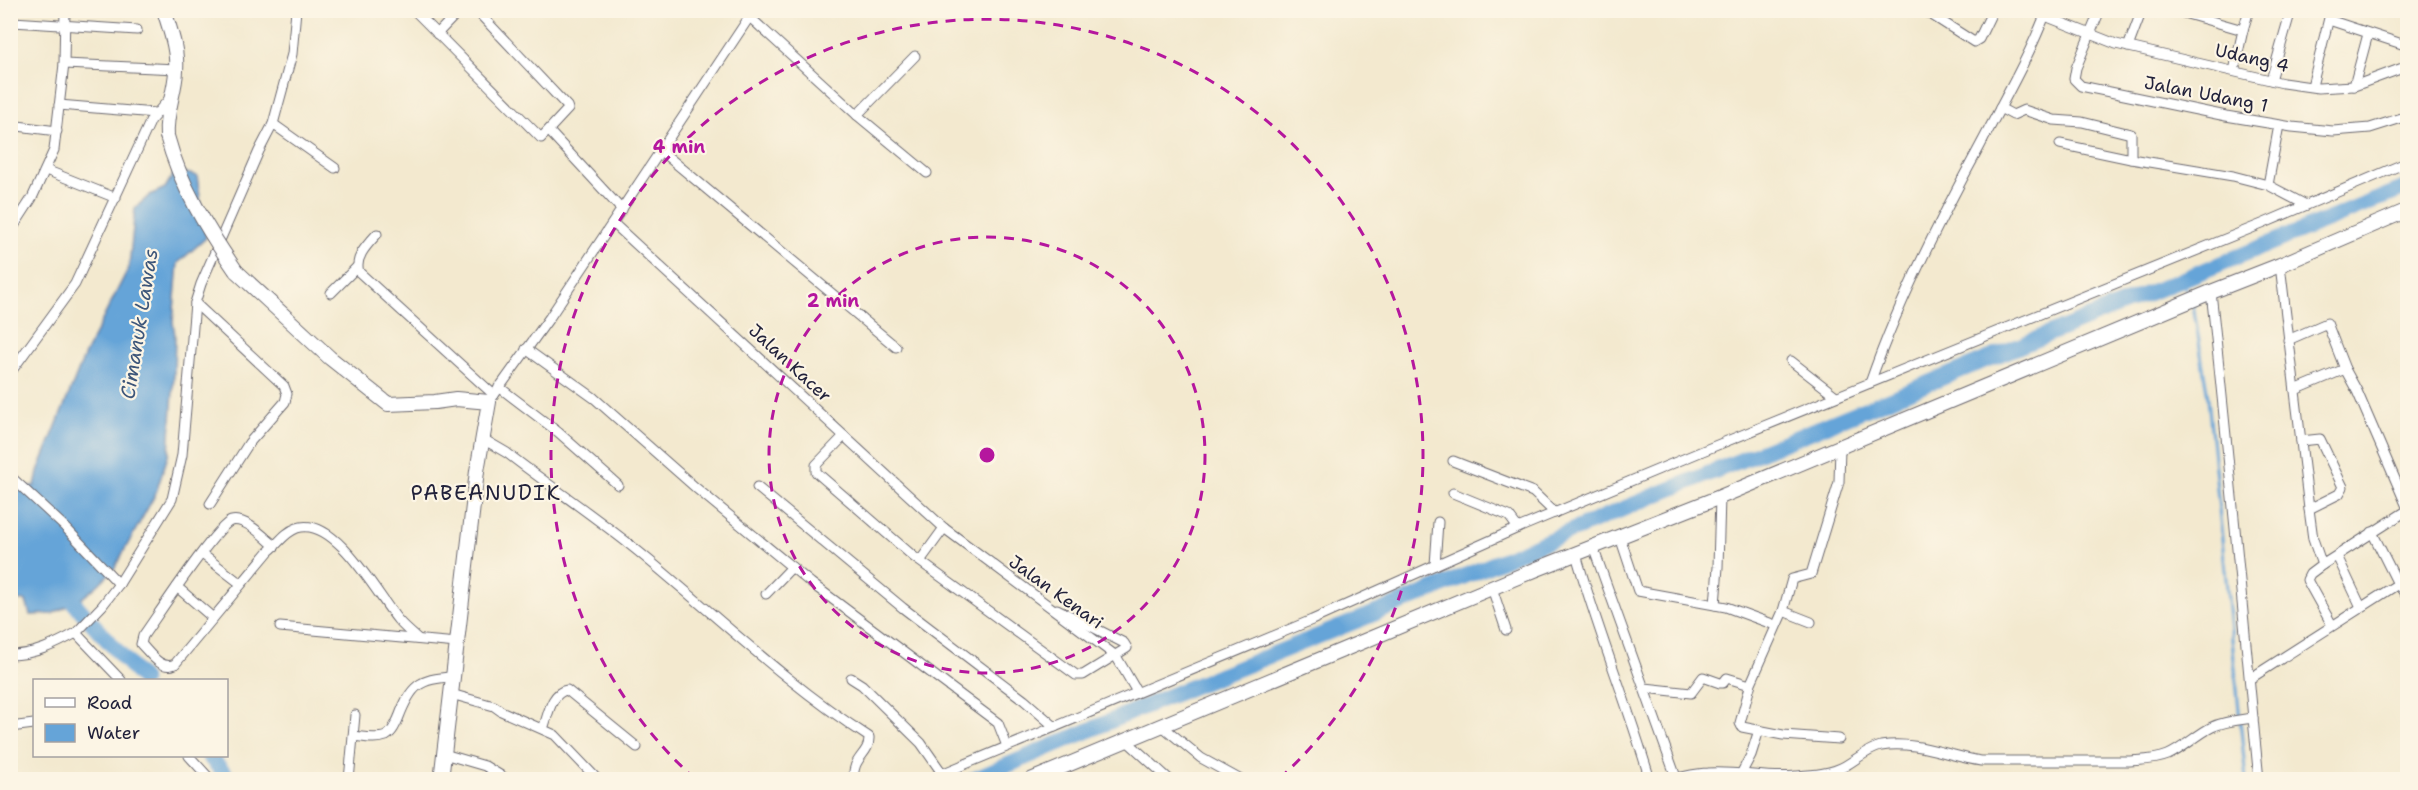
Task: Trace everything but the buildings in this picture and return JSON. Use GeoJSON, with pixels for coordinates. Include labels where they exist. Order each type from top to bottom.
{"type":"FeatureCollection","features":[{"type":"Feature","properties":{"kind":"street"},"geometry":{"type":"LineString","coordinates":[[10,232],[26,209],[54,150],[64,64],[65,10]]}},
{"type":"Feature","properties":{"kind":"street"},"geometry":{"type":"LineString","coordinates":[[164,10],[172,32],[177,69],[165,122],[167,136],[175,165],[213,238],[236,271],[330,358],[388,404],[435,402],[494,395]]}},
{"type":"Feature","properties":{"kind":"street"},"geometry":{"type":"LineString","coordinates":[[10,655],[28,653],[55,645],[79,630],[102,606],[137,558],[172,499],[182,455],[195,303],[201,284],[273,124],[292,54],[296,10]]}},
{"type":"Feature","properties":{"kind":"street"},"geometry":{"type":"LineString","coordinates":[[414,10],[541,138],[568,109],[567,106],[476,10]]}},
{"type":"Feature","properties":{"kind":"street"},"geometry":{"type":"LineString","coordinates":[[437,34],[460,10]]}},
{"type":"Feature","properties":{"kind":"street"},"geometry":{"type":"LineString","coordinates":[[1924,10],[1976,42],[1992,10]]}},
{"type":"Feature","properties":{"kind":"street","name":"Jalan Udang 1"},"geometry":{"type":"LineString","coordinates":[[2100,10],[2074,74],[2076,83],[2081,86],[2278,125],[2350,132],[2408,116]]}},
{"type":"Feature","properties":{"kind":"street"},"geometry":{"type":"LineString","coordinates":[[2128,47],[2142,10]]}},
{"type":"Feature","properties":{"kind":"street"},"geometry":{"type":"LineString","coordinates":[[2173,10],[2243,30]]}},
{"type":"Feature","properties":{"kind":"street"},"geometry":{"type":"LineString","coordinates":[[2234,71],[2249,10]]}},
{"type":"Feature","properties":{"kind":"street"},"geometry":{"type":"LineString","coordinates":[[2271,80],[2291,10]]}},
{"type":"Feature","properties":{"kind":"street"},"geometry":{"type":"LineString","coordinates":[[441,780],[476,479],[494,395],[622,210],[748,13],[857,115],[927,173]]}},
{"type":"Feature","properties":{"kind":"street"},"geometry":{"type":"LineString","coordinates":[[1870,382],[1882,347],[1927,247],[2000,108],[2046,13]]}},
{"type":"Feature","properties":{"kind":"street","name":"Udang 4"},"geometry":{"type":"LineString","coordinates":[[2046,13],[2089,33],[2128,47],[2271,80],[2332,88],[2354,86],[2408,66]]}},
{"type":"Feature","properties":{"kind":"street"},"geometry":{"type":"LineString","coordinates":[[2312,86],[2330,15],[2368,34],[2408,46]]}},
{"type":"Feature","properties":{"kind":"street"},"geometry":{"type":"LineString","coordinates":[[13,22],[137,30]]}},
{"type":"Feature","properties":{"kind":"street"},"geometry":{"type":"LineString","coordinates":[[2354,86],[2368,34]]}},
{"type":"Feature","properties":{"kind":"street"},"geometry":{"type":"LineString","coordinates":[[857,115],[915,56]]}},
{"type":"Feature","properties":{"kind":"street"},"geometry":{"type":"LineString","coordinates":[[64,64],[177,69]]}},
{"type":"Feature","properties":{"kind":"street"},"geometry":{"type":"LineString","coordinates":[[10,373],[75,284],[155,113],[170,98]]}},
{"type":"Feature","properties":{"kind":"street"},"geometry":{"type":"LineString","coordinates":[[59,105],[155,113]]}},
{"type":"Feature","properties":{"kind":"street"},"geometry":{"type":"LineString","coordinates":[[2000,108],[2013,115],[2024,110],[2054,120],[2082,122],[2131,135],[2131,159]]}},
{"type":"Feature","properties":{"kind":"street"},"geometry":{"type":"LineString","coordinates":[[273,124],[335,168]]}},
{"type":"Feature","properties":{"kind":"street"},"geometry":{"type":"LineString","coordinates":[[10,125],[57,131]]}},
{"type":"Feature","properties":{"kind":"street"},"geometry":{"type":"LineString","coordinates":[[2268,185],[2278,125]]}},
{"type":"Feature","properties":{"kind":"street"},"geometry":{"type":"LineString","coordinates":[[549,131],[622,210]]}},
{"type":"Feature","properties":{"kind":"street"},"geometry":{"type":"LineString","coordinates":[[2060,144],[2268,185],[2306,205]]}},
{"type":"Feature","properties":{"kind":"street"},"geometry":{"type":"LineString","coordinates":[[661,151],[896,347]]}},
{"type":"Feature","properties":{"kind":"street"},"geometry":{"type":"LineString","coordinates":[[927,780],[1312,620],[1518,528],[2408,162]]}},
{"type":"Feature","properties":{"kind":"street"},"geometry":{"type":"LineString","coordinates":[[46,170],[116,198]]}},
{"type":"Feature","properties":{"kind":"street"},"geometry":{"type":"LineString","coordinates":[[1031,780],[1584,550],[1720,497],[2408,210]]}},
{"type":"Feature","properties":{"kind":"street","name":"Jalan Kacer"},"geometry":{"type":"LineString","coordinates":[[613,223],[944,528]]}},
{"type":"Feature","properties":{"kind":"street"},"geometry":{"type":"LineString","coordinates":[[332,293],[357,267],[361,254],[377,234]]}},
{"type":"Feature","properties":{"kind":"street"},"geometry":{"type":"LineString","coordinates":[[2280,265],[2313,539],[2322,565]]}},
{"type":"Feature","properties":{"kind":"street"},"geometry":{"type":"LineString","coordinates":[[357,267],[361,274],[494,395],[558,432],[618,485]]}},
{"type":"Feature","properties":{"kind":"street"},"geometry":{"type":"LineString","coordinates":[[2211,292],[2259,780]]}},
{"type":"Feature","properties":{"kind":"street"},"geometry":{"type":"LineString","coordinates":[[195,303],[270,370],[284,386],[287,394],[285,402],[249,443],[210,504]]}},
{"type":"Feature","properties":{"kind":"street"},"geometry":{"type":"LineString","coordinates":[[2288,340],[2327,323],[2408,510],[2310,574],[2307,580],[2332,625]]}},
{"type":"Feature","properties":{"kind":"street"},"geometry":{"type":"LineString","coordinates":[[526,349],[594,398],[696,488],[792,567],[998,723],[1007,746]]}},
{"type":"Feature","properties":{"kind":"street"},"geometry":{"type":"LineString","coordinates":[[1791,361],[1836,396]]}},
{"type":"Feature","properties":{"kind":"street"},"geometry":{"type":"LineString","coordinates":[[2295,390],[2345,369]]}},
{"type":"Feature","properties":{"kind":"street"},"geometry":{"type":"LineString","coordinates":[[844,436],[816,465],[816,472],[920,561],[1076,675],[1083,675],[1127,648],[1125,643],[1030,595]]}},
{"type":"Feature","properties":{"kind":"street"},"geometry":{"type":"LineString","coordinates":[[483,439],[507,453],[642,554],[748,647],[869,737],[868,745],[854,765],[854,780]]}},
{"type":"Feature","properties":{"kind":"street"},"geometry":{"type":"LineString","coordinates":[[2301,441],[2320,440],[2343,487],[2339,494],[2309,509]]}},
{"type":"Feature","properties":{"kind":"street"},"geometry":{"type":"LineString","coordinates":[[1839,739],[1789,736],[1743,727],[1740,723],[1750,686],[1783,611],[1792,579],[1811,574],[1839,482],[1840,447]]}},
{"type":"Feature","properties":{"kind":"street"},"geometry":{"type":"LineString","coordinates":[[1453,460],[1533,492],[1555,513]]}},
{"type":"Feature","properties":{"kind":"street"},"geometry":{"type":"LineString","coordinates":[[10,476],[65,527],[118,584]]}},
{"type":"Feature","properties":{"kind":"street"},"geometry":{"type":"LineString","coordinates":[[757,488],[903,608],[1024,700],[1055,727]]}},
{"type":"Feature","properties":{"kind":"street"},"geometry":{"type":"LineString","coordinates":[[1453,493],[1509,516],[1518,528]]}},
{"type":"Feature","properties":{"kind":"street"},"geometry":{"type":"LineString","coordinates":[[1715,605],[1720,497]]}},
{"type":"Feature","properties":{"kind":"street"},"geometry":{"type":"LineString","coordinates":[[275,546],[250,526],[239,521],[231,521],[220,530],[177,587],[141,644],[163,666],[175,664],[285,535],[298,527],[308,526],[334,537],[370,578],[399,621],[418,639]]}},
{"type":"Feature","properties":{"kind":"street"},"geometry":{"type":"LineString","coordinates":[[1435,565],[1438,522]]}},
{"type":"Feature","properties":{"kind":"street"},"geometry":{"type":"LineString","coordinates":[[920,561],[944,528]]}},
{"type":"Feature","properties":{"kind":"street","name":"Jalan Kenari"},"geometry":{"type":"LineString","coordinates":[[944,528],[1030,595],[1116,656],[1137,692]]}},
{"type":"Feature","properties":{"kind":"street"},"geometry":{"type":"LineString","coordinates":[[2372,532],[2398,584],[2408,598]]}},
{"type":"Feature","properties":{"kind":"street"},"geometry":{"type":"LineString","coordinates":[[1620,537],[1637,590],[1715,605],[1742,612],[1775,625]]}},
{"type":"Feature","properties":{"kind":"street"},"geometry":{"type":"LineString","coordinates":[[1584,550],[1645,688],[1677,779],[1708,773],[1793,777],[1821,773],[1844,766],[1860,755],[1880,746],[1896,745],[1918,746],[1959,758],[1981,761],[2152,759],[2172,753],[2223,722],[2253,718]]}},
{"type":"Feature","properties":{"kind":"street"},"geometry":{"type":"LineString","coordinates":[[1584,550],[1584,585],[1632,718],[1650,780]]}},
{"type":"Feature","properties":{"kind":"street"},"geometry":{"type":"LineString","coordinates":[[202,554],[241,584]]}},
{"type":"Feature","properties":{"kind":"street"},"geometry":{"type":"LineString","coordinates":[[2337,556],[2361,607]]}},
{"type":"Feature","properties":{"kind":"street"},"geometry":{"type":"LineString","coordinates":[[766,594],[792,567]]}},
{"type":"Feature","properties":{"kind":"street"},"geometry":{"type":"LineString","coordinates":[[2250,678],[2398,584]]}},
{"type":"Feature","properties":{"kind":"street"},"geometry":{"type":"LineString","coordinates":[[177,587],[213,618]]}},
{"type":"Feature","properties":{"kind":"street"},"geometry":{"type":"LineString","coordinates":[[1492,588],[1506,630]]}},
{"type":"Feature","properties":{"kind":"street"},"geometry":{"type":"LineString","coordinates":[[1783,611],[1811,622]]}},
{"type":"Feature","properties":{"kind":"street"},"geometry":{"type":"LineString","coordinates":[[280,627],[457,644]]}},
{"type":"Feature","properties":{"kind":"street"},"geometry":{"type":"LineString","coordinates":[[79,630],[119,679]]}},
{"type":"Feature","properties":{"kind":"street"},"geometry":{"type":"LineString","coordinates":[[354,736],[377,738],[386,736],[396,726],[405,702],[413,690],[422,682],[433,678],[453,676]]}},
{"type":"Feature","properties":{"kind":"street"},"geometry":{"type":"LineString","coordinates":[[1645,688],[1691,693],[1704,677],[1720,683],[1723,683],[1726,678],[1750,686]]}},
{"type":"Feature","properties":{"kind":"street"},"geometry":{"type":"LineString","coordinates":[[850,678],[862,685],[921,743],[942,773]]}},
{"type":"Feature","properties":{"kind":"street"},"geometry":{"type":"LineString","coordinates":[[543,729],[554,698],[558,693],[567,690],[637,747]]}},
{"type":"Feature","properties":{"kind":"street"},"geometry":{"type":"LineString","coordinates":[[451,694],[494,706],[543,729],[561,740],[598,780]]}},
{"type":"Feature","properties":{"kind":"street"},"geometry":{"type":"LineString","coordinates":[[349,780],[355,715]]}},
{"type":"Feature","properties":{"kind":"street"},"geometry":{"type":"LineString","coordinates":[[10,727],[33,724]]}},
{"type":"Feature","properties":{"kind":"street"},"geometry":{"type":"LineString","coordinates":[[1161,725],[1201,758],[1241,780]]}},
{"type":"Feature","properties":{"kind":"street"},"geometry":{"type":"LineString","coordinates":[[1741,774],[1751,755],[1759,730]]}},
{"type":"Feature","properties":{"kind":"street"},"geometry":{"type":"LineString","coordinates":[[1127,741],[1170,780]]}},
{"type":"Feature","properties":{"kind":"street"},"geometry":{"type":"LineString","coordinates":[[444,754],[485,766],[508,780]]}},
{"type":"Feature","properties":{"kind":"street"},"geometry":{"type":"LineString","coordinates":[[190,757],[211,780]]}},
{"type":"Feature","properties":{"kind":"water","name":"Cimanuk Lawas"},"geometry":{"type":"Polygon","coordinates":[[[176,170],[197,176],[206,238],[178,263],[173,322],[174,375],[169,453],[155,495],[114,569],[81,599],[52,614],[30,615],[26,601],[11,600],[10,486],[35,486],[38,471],[85,354],[129,267],[135,208],[150,195],[165,188],[176,170]]]}},
{"type":"Feature","properties":{"kind":"waterway"},"geometry":{"type":"LineString","coordinates":[[973,780],[1162,699],[1413,598],[1656,495],[2408,187]]}},
{"type":"Feature","properties":{"kind":"waterway"},"geometry":{"type":"LineString","coordinates":[[2182,281],[2189,295]]}},
{"type":"Feature","properties":{"kind":"waterway"},"geometry":{"type":"LineString","coordinates":[[2193,304],[2208,398],[2246,780]]}},
{"type":"Feature","properties":{"kind":"waterway"},"geometry":{"type":"LineString","coordinates":[[59,586],[142,679]]}},
{"type":"Feature","properties":{"kind":"waterway"},"geometry":{"type":"LineString","coordinates":[[210,757],[230,780]]}},
{"type":"Feature","properties":{"kind":"district","name":"PABEANUDIK"},"geometry":{"type":"Point","coordinates":[486,493]}}]}
